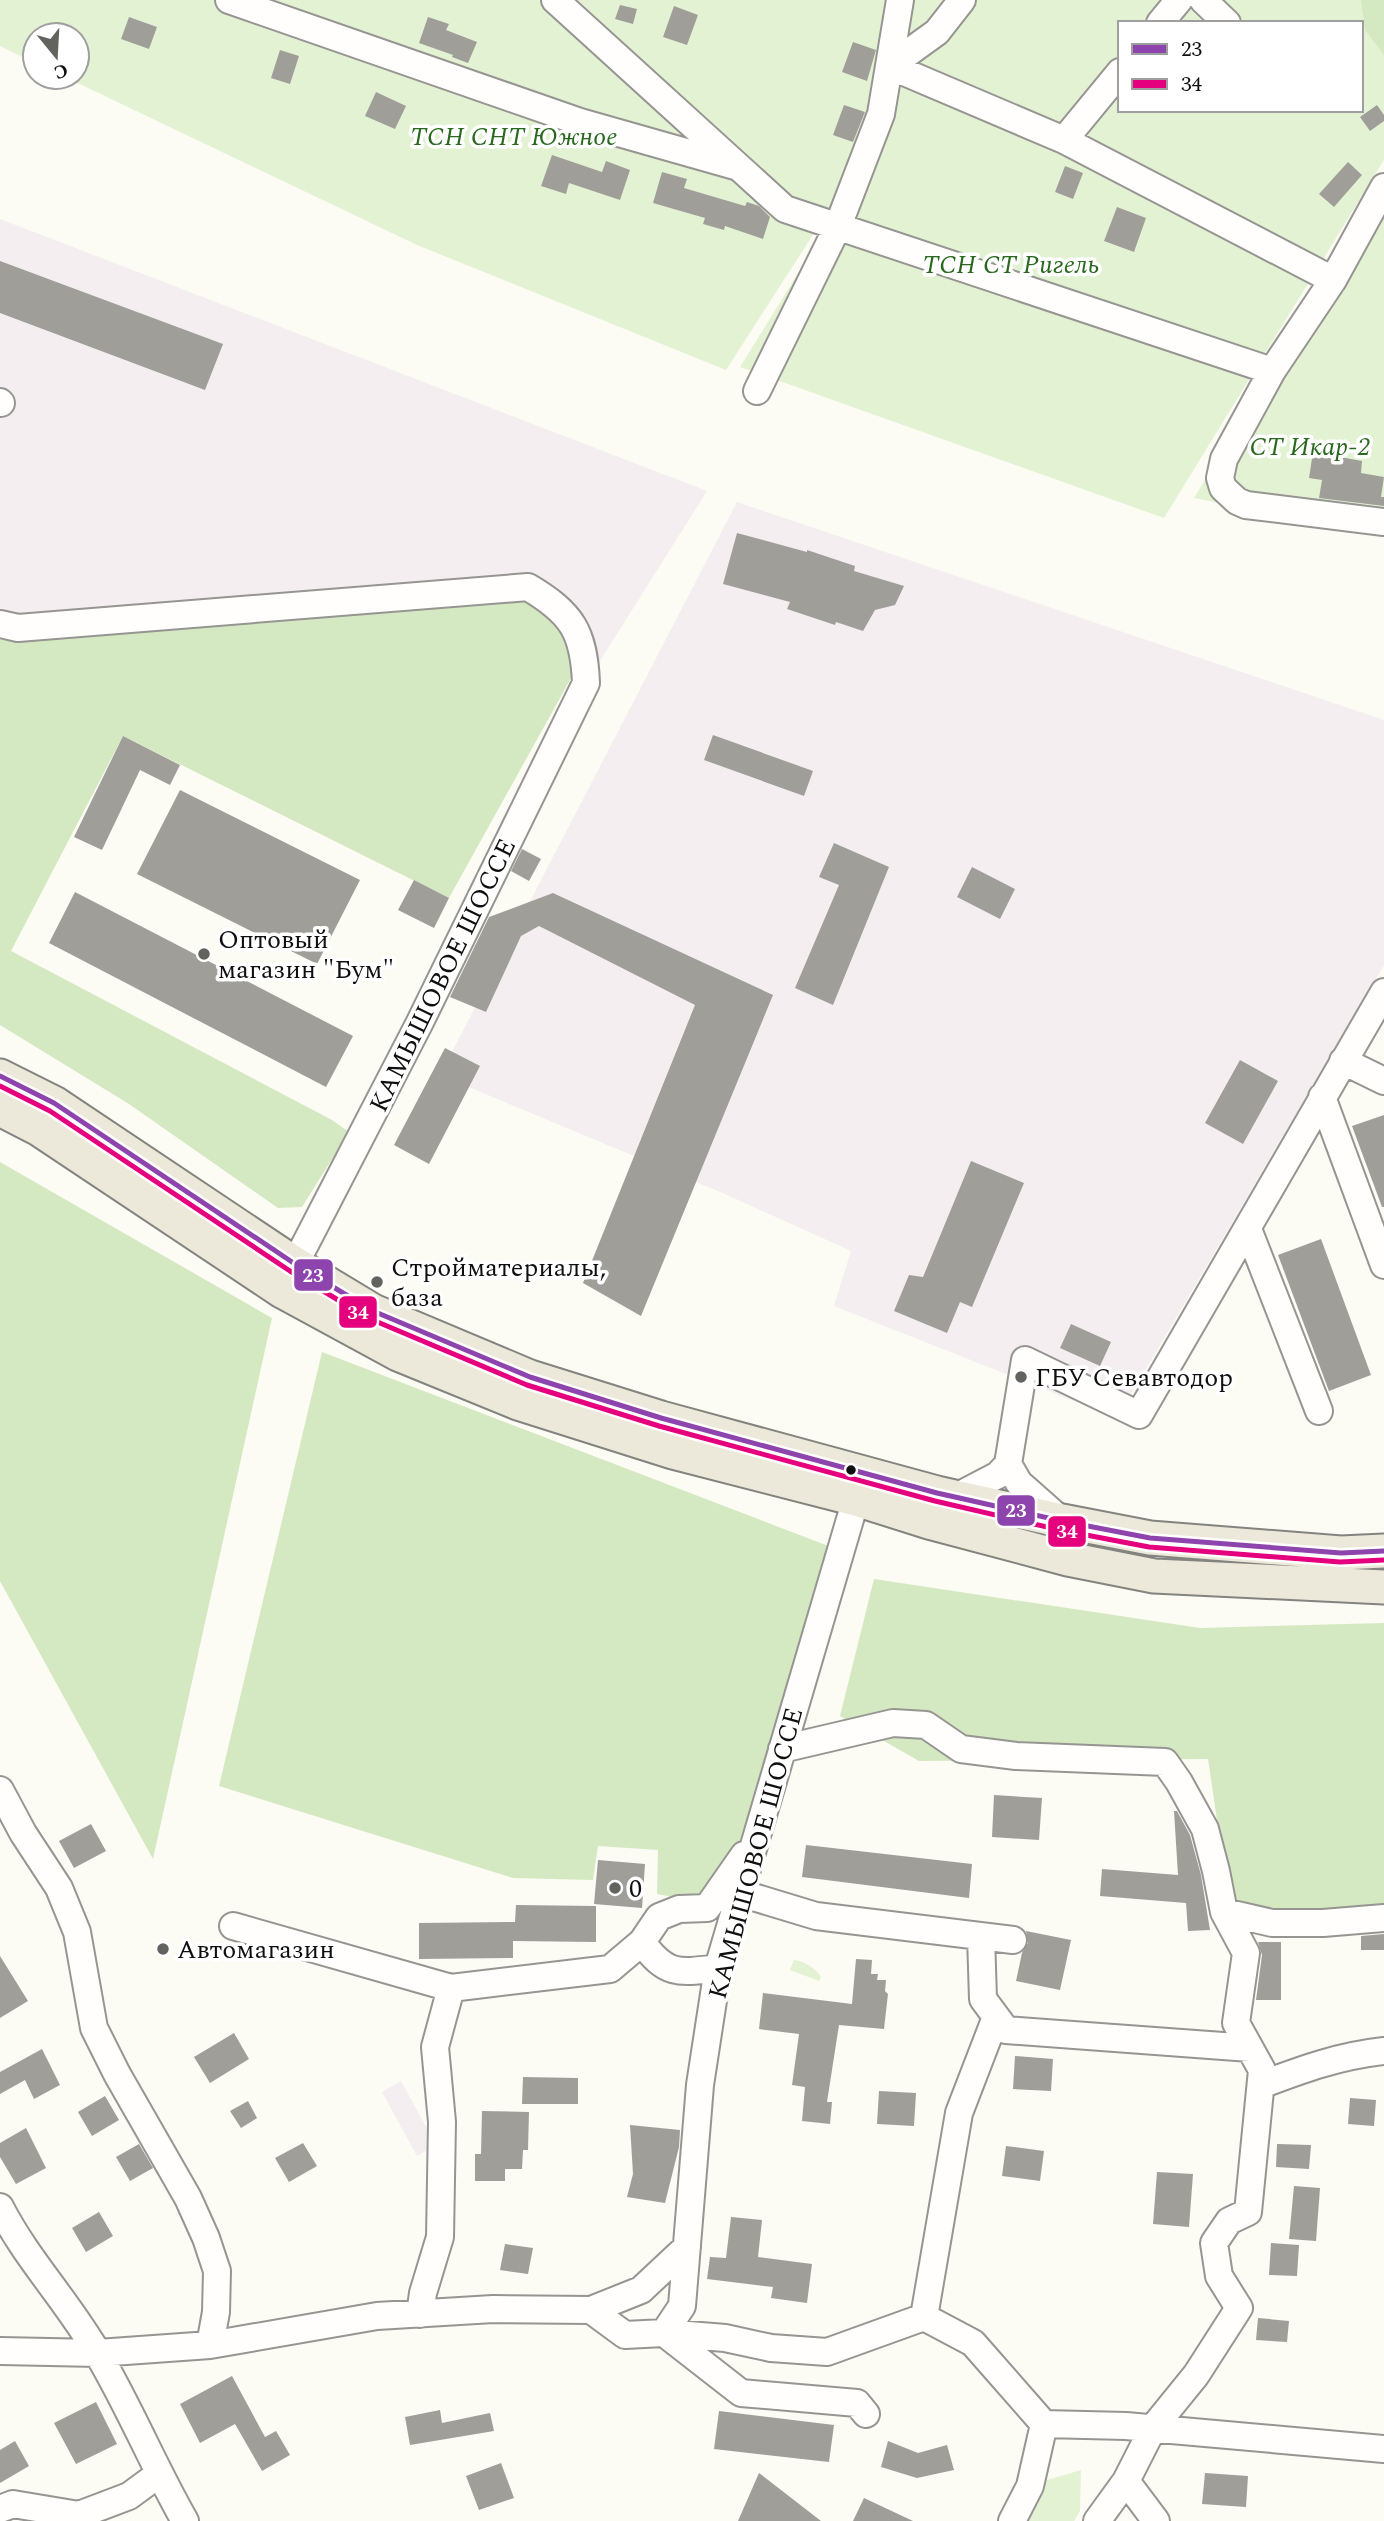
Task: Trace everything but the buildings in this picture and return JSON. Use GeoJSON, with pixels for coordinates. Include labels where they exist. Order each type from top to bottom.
{"type":"FeatureCollection","features":[{"type":"Feature","properties":{"kind":"main road"},"geometry":{"type":"LineString","coordinates":[[0,1076],[54,1104],[295,1265],[373,1311],[530,1377],[661,1419],[956,1497],[1062,1521],[1150,1538],[1341,1553],[1384,1551]]}},
{"type":"Feature","properties":{"kind":"main road"},"geometry":{"type":"LineString","coordinates":[[0,1109],[39,1129],[282,1291],[398,1354],[518,1403],[673,1452],[856,1499],[929,1522],[1068,1559],[1154,1576],[1384,1587]]}},
{"type":"Feature","properties":{"kind":"main road"},"geometry":{"type":"LineString","coordinates":[[1341,1553],[1361,1544],[1384,1539]]}},
{"type":"Feature","properties":{"kind":"street"},"geometry":{"type":"LineString","coordinates":[[229,0],[580,122],[740,167]]}},
{"type":"Feature","properties":{"kind":"street"},"geometry":{"type":"LineString","coordinates":[[555,0],[785,209],[1272,371]]}},
{"type":"Feature","properties":{"kind":"street"},"geometry":{"type":"LineString","coordinates":[[757,391],[838,226],[881,114],[900,0]]}},
{"type":"Feature","properties":{"kind":"street"},"geometry":{"type":"LineString","coordinates":[[890,65],[937,32],[962,0]]}},
{"type":"Feature","properties":{"kind":"street"},"geometry":{"type":"LineString","coordinates":[[1162,21],[1179,0]]}},
{"type":"Feature","properties":{"kind":"street"},"geometry":{"type":"LineString","coordinates":[[1202,0],[1225,21]]}},
{"type":"Feature","properties":{"kind":"street"},"geometry":{"type":"LineString","coordinates":[[890,65],[1065,140],[1333,280]]}},
{"type":"Feature","properties":{"kind":"street"},"geometry":{"type":"LineString","coordinates":[[1065,140],[1118,74]]}},
{"type":"Feature","properties":{"kind":"street"},"geometry":{"type":"LineString","coordinates":[[1384,187],[1333,280],[1272,371],[1224,459],[1220,478],[1229,496],[1246,505],[1384,522]]}},
{"type":"Feature","properties":{"kind":"street","name":"КАМЫШОВОЕ ШОССЕ"},"geometry":{"type":"LineString","coordinates":[[0,624],[18,628],[528,587],[554,602],[574,625],[585,653],[586,683],[419,1024],[295,1265]]}},
{"type":"Feature","properties":{"kind":"street"},"geometry":{"type":"LineString","coordinates":[[956,1497],[998,1475],[1008,1464],[1025,1360],[1139,1415],[1384,992]]}},
{"type":"Feature","properties":{"kind":"street"},"geometry":{"type":"LineString","coordinates":[[1343,1061],[1384,1081]]}},
{"type":"Feature","properties":{"kind":"street"},"geometry":{"type":"LineString","coordinates":[[1322,1097],[1384,1265]]}},
{"type":"Feature","properties":{"kind":"street"},"geometry":{"type":"LineString","coordinates":[[1248,1229],[1319,1411]]}},
{"type":"Feature","properties":{"kind":"street"},"geometry":{"type":"LineString","coordinates":[[1008,1464],[1019,1483],[1062,1521]]}},
{"type":"Feature","properties":{"kind":"street","name":"КАМЫШОВОЕ ШОССЕ"},"geometry":{"type":"LineString","coordinates":[[664,2333],[682,2306],[700,2085],[718,1968],[856,1499]]}},
{"type":"Feature","properties":{"kind":"street"},"geometry":{"type":"LineString","coordinates":[[782,1749],[893,1723],[926,1725],[961,1749],[1016,1756],[1165,1762],[1205,1829],[1224,1912],[1246,1953],[1236,2023],[1262,2070],[1248,2211],[1229,2221],[1214,2243],[1219,2276],[1239,2308],[1196,2375],[1153,2428],[1126,2481],[1097,2521]]}},
{"type":"Feature","properties":{"kind":"street"},"geometry":{"type":"LineString","coordinates":[[0,1790],[23,1833],[59,1888],[77,1932],[94,2028],[187,2198],[205,2238],[217,2271],[216,2312],[210,2345]]}},
{"type":"Feature","properties":{"kind":"street"},"geometry":{"type":"LineString","coordinates":[[233,1926],[450,1988],[611,1969],[642,1942],[659,1917],[679,1909],[706,1908],[753,1843]]}},
{"type":"Feature","properties":{"kind":"street"},"geometry":{"type":"LineString","coordinates":[[740,1893],[816,1916],[1013,1940]]}},
{"type":"Feature","properties":{"kind":"street"},"geometry":{"type":"LineString","coordinates":[[1224,1912],[1272,1923],[1323,1923],[1384,1918]]}},
{"type":"Feature","properties":{"kind":"street"},"geometry":{"type":"LineString","coordinates":[[981,1936],[983,1998],[1006,2030],[1250,2048]]}},
{"type":"Feature","properties":{"kind":"street"},"geometry":{"type":"LineString","coordinates":[[642,1942],[655,1961],[676,1972],[718,1968]]}},
{"type":"Feature","properties":{"kind":"street"},"geometry":{"type":"LineString","coordinates":[[420,2314],[423,2292],[440,2236],[442,2122],[435,2047],[450,1988]]}},
{"type":"Feature","properties":{"kind":"street"},"geometry":{"type":"LineString","coordinates":[[925,2317],[959,2113],[996,2017]]}},
{"type":"Feature","properties":{"kind":"street"},"geometry":{"type":"LineString","coordinates":[[1261,2085],[1313,2065],[1351,2055],[1384,2051]]}},
{"type":"Feature","properties":{"kind":"street"},"geometry":{"type":"LineString","coordinates":[[0,2207],[14,2233],[98,2353],[185,2521]]}},
{"type":"Feature","properties":{"kind":"street"},"geometry":{"type":"LineString","coordinates":[[0,2351],[98,2353],[210,2345],[377,2316],[494,2309],[591,2310],[641,2290],[687,2247]]}},
{"type":"Feature","properties":{"kind":"street"},"geometry":{"type":"LineString","coordinates":[[591,2310],[625,2335],[664,2333],[725,2338],[771,2348],[827,2352],[925,2317],[972,2343],[1044,2424],[1153,2428],[1384,2449]]}},
{"type":"Feature","properties":{"kind":"street"},"geometry":{"type":"LineString","coordinates":[[664,2333],[741,2393],[857,2403],[866,2414]]}},
{"type":"Feature","properties":{"kind":"street"},"geometry":{"type":"LineString","coordinates":[[1012,2521],[1030,2486],[1044,2424]]}},
{"type":"Feature","properties":{"kind":"street"},"geometry":{"type":"LineString","coordinates":[[0,2509],[13,2504],[79,2515],[129,2496],[159,2474]]}},
{"type":"Feature","properties":{"kind":"street"},"geometry":{"type":"LineString","coordinates":[[1126,2481],[1156,2521]]}},
{"type":"Feature","properties":{"kind":"shaded area"},"geometry":{"type":"Polygon","coordinates":[[[0,219],[707,491],[586,683],[585,653],[0,624],[0,219]]]}},
{"type":"Feature","properties":{"kind":"shaded area"},"geometry":{"type":"Polygon","coordinates":[[[737,502],[1384,720],[1384,965],[1117,1418],[834,1306],[851,1251],[725,1194],[440,1075],[737,502]]]}},
{"type":"Feature","properties":{"kind":"shaded area"},"geometry":{"type":"Polygon","coordinates":[[[401,2081],[436,2145],[417,2156],[382,2092],[401,2081]]]}},
{"type":"Feature","properties":{"kind":"green space","name":"ТСН СНТ Южное"},"geometry":{"type":"Polygon","coordinates":[[[0,0],[569,0],[816,230],[726,370],[417,245],[91,89],[91,21],[21,21],[21,56],[0,46],[0,0]]]}},
{"type":"Feature","properties":{"kind":"green space","name":"ТСН СТ Ригель"},"geometry":{"type":"Polygon","coordinates":[[[578,0],[1384,0],[1384,160],[1164,518],[740,367],[824,231],[578,0]]]}},
{"type":"Feature","properties":{"kind":"green space"},"geometry":{"type":"Polygon","coordinates":[[[1361,0],[1384,0],[1384,55],[1365,30],[1361,0]]]}},
{"type":"Feature","properties":{"kind":"green space","name":"СТ Икар-2"},"geometry":{"type":"Polygon","coordinates":[[[1384,183],[1384,536],[1194,498],[1384,183]]]}},
{"type":"Feature","properties":{"kind":"green space"},"geometry":{"type":"Polygon","coordinates":[[[528,587],[585,653],[449,898],[123,736],[11,951],[332,1120],[349,1132],[302,1207],[278,1208],[129,1104],[0,1025],[0,624],[528,587]]]}},
{"type":"Feature","properties":{"kind":"green space"},"geometry":{"type":"Polygon","coordinates":[[[0,1162],[272,1318],[153,1859],[0,1581],[0,1162]]]}},
{"type":"Feature","properties":{"kind":"green space"},"geometry":{"type":"Polygon","coordinates":[[[322,1352],[831,1547],[744,1845],[700,1902],[657,1894],[658,1850],[598,1846],[593,1880],[513,1878],[219,1786],[322,1352]]]}},
{"type":"Feature","properties":{"kind":"green space"},"geometry":{"type":"Polygon","coordinates":[[[874,1579],[1200,1628],[1384,1623],[1384,1914],[1231,1915],[1208,1759],[919,1761],[840,1716],[874,1579]]]}},
{"type":"Feature","properties":{"kind":"green space"},"geometry":{"type":"Polygon","coordinates":[[[794,1960],[813,1968],[821,1977],[819,1981],[790,1970],[794,1960]]]}},
{"type":"Feature","properties":{"kind":"green space"},"geometry":{"type":"Polygon","coordinates":[[[1081,2470],[1080,2511],[1074,2521],[1022,2521],[1040,2482],[1081,2470]]]}},
{"type":"Feature","properties":{"kind":"transit line","name":"23"},"geometry":{"type":"LineString","coordinates":[[0,1076],[54,1103],[295,1264],[373,1311],[530,1377],[661,1418],[937,1493],[1062,1521],[1150,1538],[1341,1553],[1384,1551]]}},
{"type":"Feature","properties":{"kind":"transit line","name":"34"},"geometry":{"type":"LineString","coordinates":[[0,1086],[50,1111],[290,1271],[368,1318],[527,1385],[659,1426],[935,1501],[1060,1530],[1149,1547],[1340,1562],[1384,1560]]}},
{"type":"Feature","properties":{"kind":"place","name":"Оптовый магазин \"Бум\""},"geometry":{"type":"Point","coordinates":[204,954]}},
{"type":"Feature","properties":{"kind":"place","name":"Стройматериалы, база"},"geometry":{"type":"Point","coordinates":[377,1282]}},
{"type":"Feature","properties":{"kind":"place","name":"ГБУ Севавтодор"},"geometry":{"type":"Point","coordinates":[1021,1377]}},
{"type":"Feature","properties":{"kind":"place","name":"0"},"geometry":{"type":"Point","coordinates":[615,1888]}},
{"type":"Feature","properties":{"kind":"place","name":"Автомагазин"},"geometry":{"type":"Point","coordinates":[163,1949]}}]}
